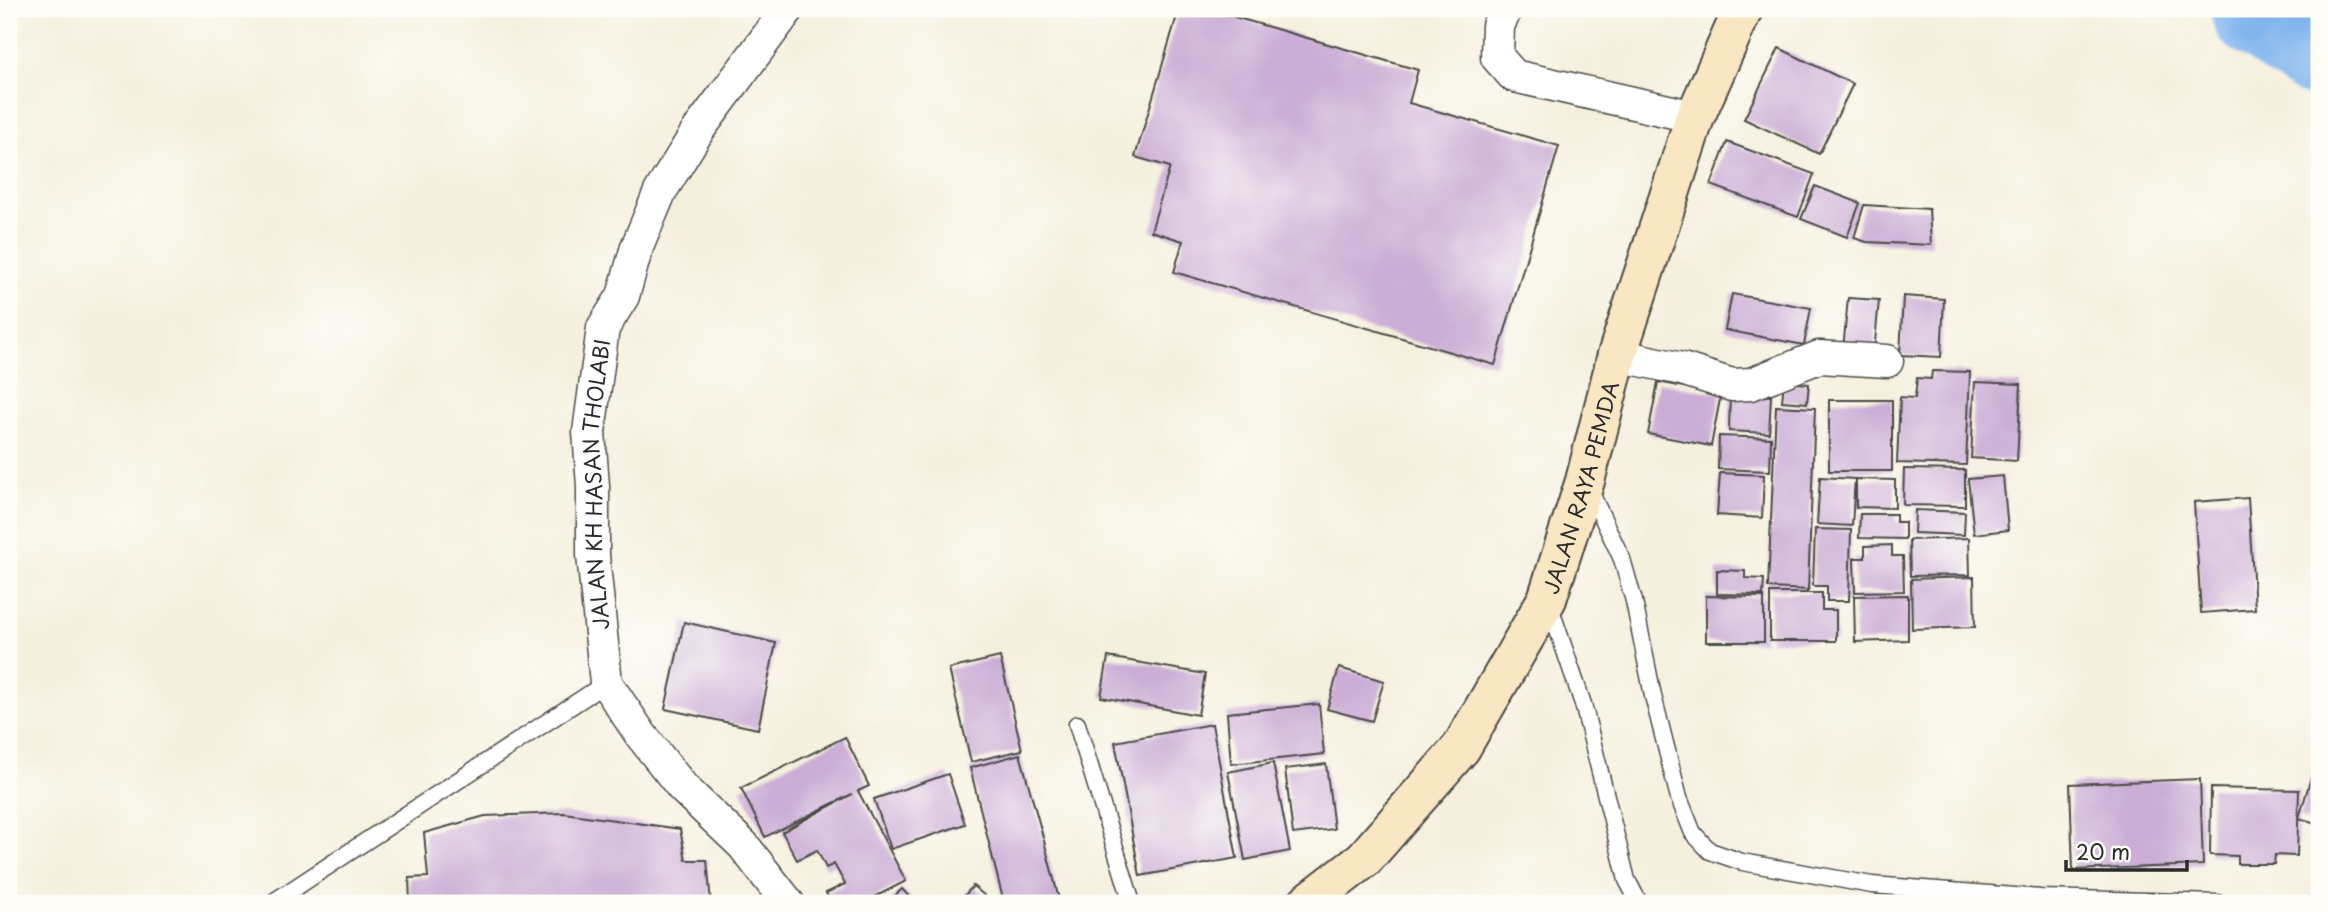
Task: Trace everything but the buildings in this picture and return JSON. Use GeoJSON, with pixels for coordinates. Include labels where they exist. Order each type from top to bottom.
{"type":"FeatureCollection","features":[{"type":"Feature","properties":{"kind":"main road","name":"JALAN RAYA PEMDA"},"geometry":{"type":"LineString","coordinates":[[1307,903],[1364,859],[1461,748],[1547,599],[1585,481],[1617,355],[1695,117],[1743,9]]}},
{"type":"Feature","properties":{"kind":"street","name":"JALAN KH HASAN THOLABI"},"geometry":{"type":"LineString","coordinates":[[776,897],[743,845],[683,788],[641,735],[606,683],[593,555],[593,486],[589,432],[603,328],[622,296],[637,247],[660,191],[699,129],[788,9]]}},
{"type":"Feature","properties":{"kind":"street"},"geometry":{"type":"LineString","coordinates":[[1506,9],[1498,26],[1497,57],[1514,76],[1695,117]]}},
{"type":"Feature","properties":{"kind":"street"},"geometry":{"type":"LineString","coordinates":[[1617,355],[1682,369],[1732,385],[1751,384],[1819,357],[1887,361]]}},
{"type":"Feature","properties":{"kind":"lane"},"geometry":{"type":"LineString","coordinates":[[1585,481],[1622,559],[1679,798],[1693,833],[1710,850],[1742,862],[1872,885],[2042,898],[2218,903]]}},
{"type":"Feature","properties":{"kind":"lane"},"geometry":{"type":"LineString","coordinates":[[1547,599],[1583,704],[1627,880],[1639,903]]}},
{"type":"Feature","properties":{"kind":"lane"},"geometry":{"type":"LineString","coordinates":[[272,903],[606,683]]}},
{"type":"Feature","properties":{"kind":"lane"},"geometry":{"type":"LineString","coordinates":[[1077,724],[1132,903]]}},
{"type":"Feature","properties":{"kind":"waterway"},"geometry":{"type":"LineString","coordinates":[[2246,9],[2249,18],[2312,60],[2319,51]]}}]}
